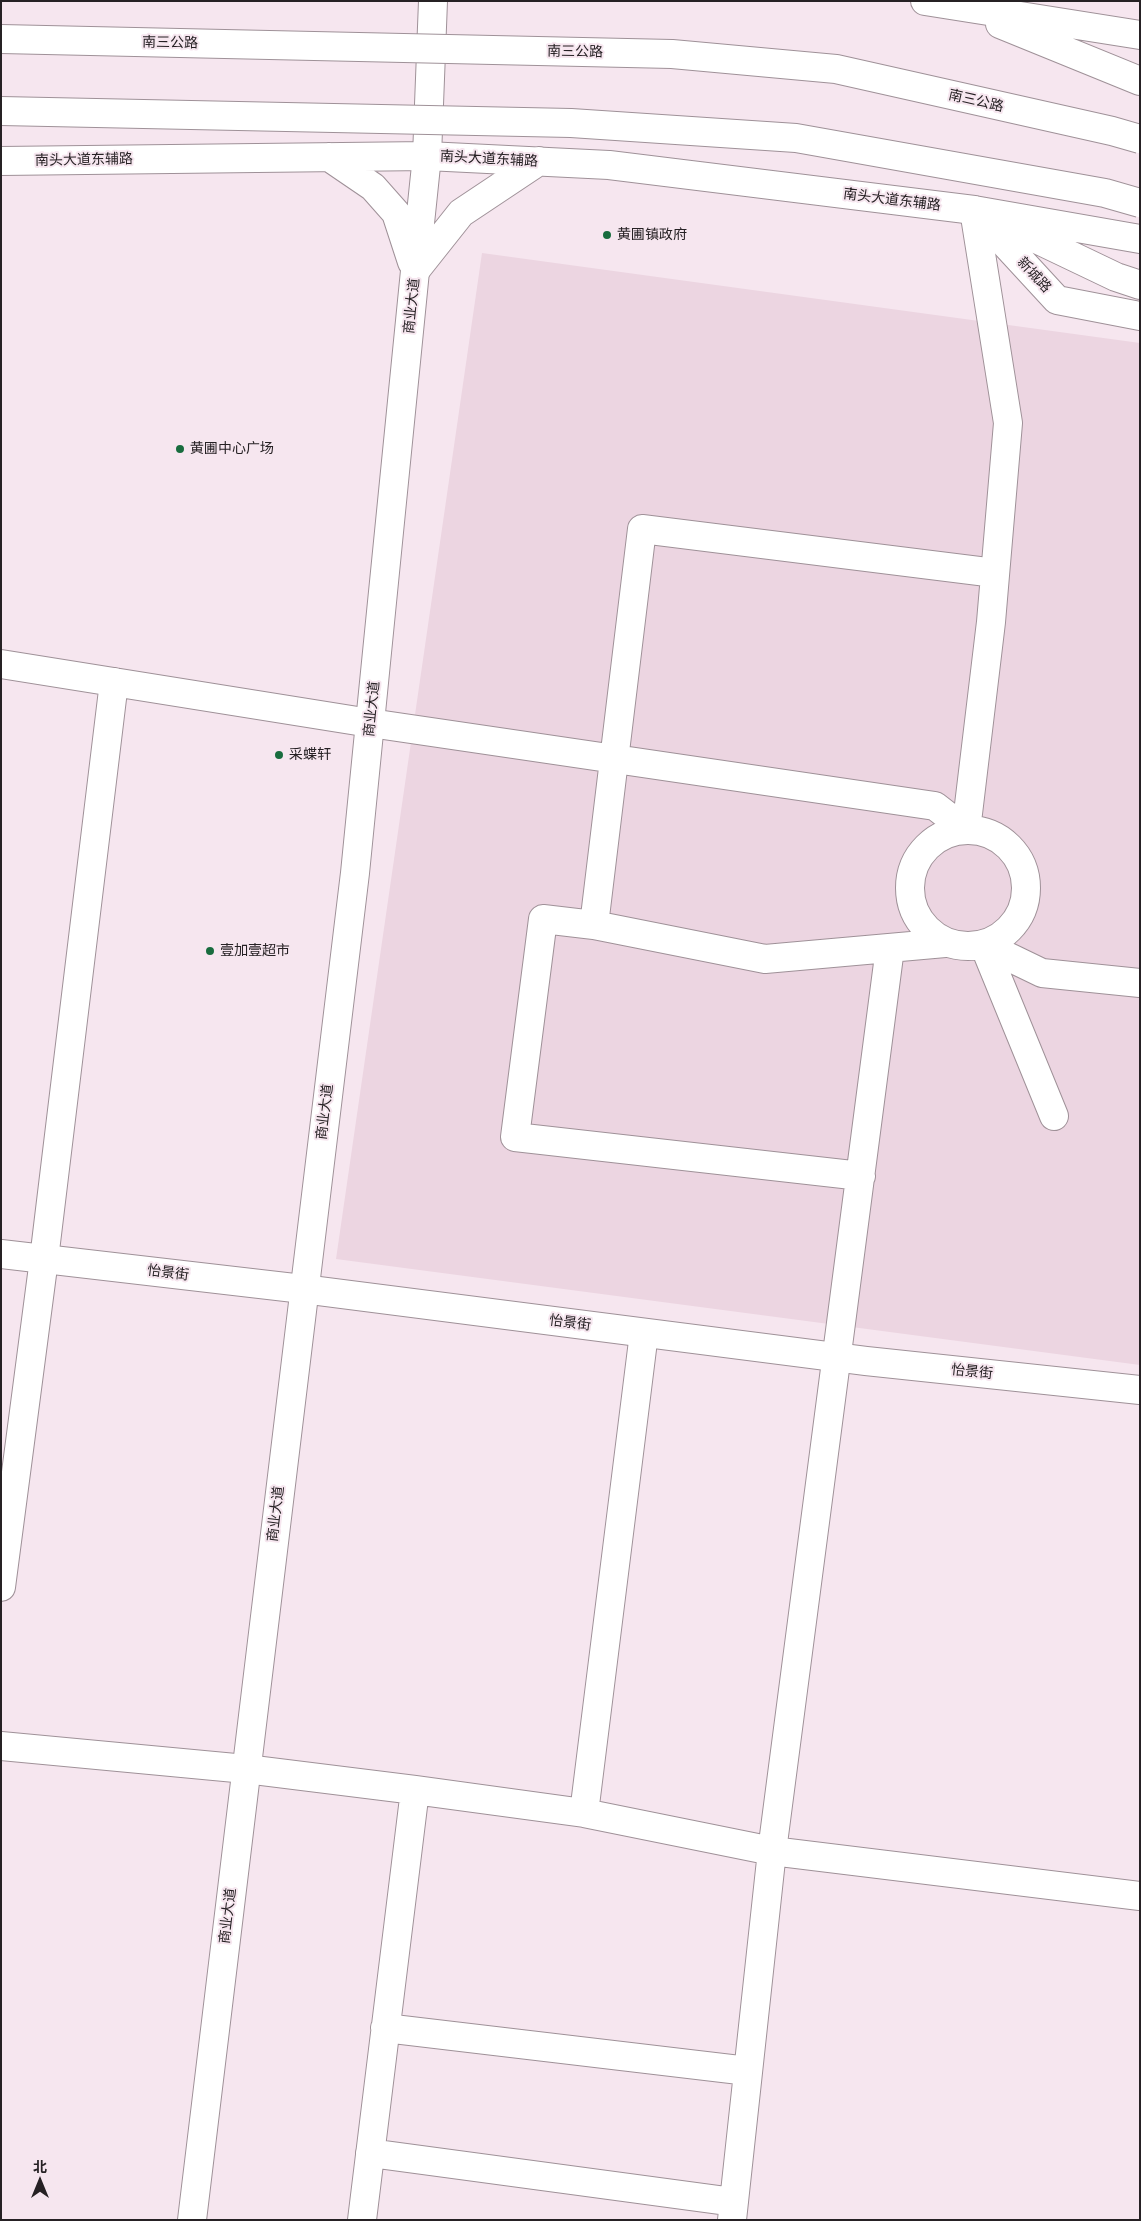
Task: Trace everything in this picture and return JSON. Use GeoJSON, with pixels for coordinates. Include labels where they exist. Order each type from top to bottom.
{"type":"FeatureCollection","features":[{"type":"Feature","properties":{"kind":"main road","name":"商业大道"},"geometry":{"type":"LineString","coordinates":[[192,2220],[355,873],[427,156],[433,1]]}},
{"type":"Feature","properties":{"kind":"main road"},"geometry":{"type":"LineString","coordinates":[[925,1],[1140,35]]}},
{"type":"Feature","properties":{"kind":"main road"},"geometry":{"type":"LineString","coordinates":[[958,6],[1140,81]]}},
{"type":"Feature","properties":{"kind":"main road","name":"南三公路"},"geometry":{"type":"LineString","coordinates":[[1,39],[672,54],[836,69],[1112,131],[1140,140]]}},
{"type":"Feature","properties":{"kind":"main road"},"geometry":{"type":"LineString","coordinates":[[1,111],[571,123],[796,138],[1106,193],[1140,203]]}},
{"type":"Feature","properties":{"kind":"main road","name":"南头大道东辅路"},"geometry":{"type":"LineString","coordinates":[[1,161],[427,156],[609,165],[974,210],[1140,239]]}},
{"type":"Feature","properties":{"kind":"main road"},"geometry":{"type":"LineString","coordinates":[[329,157],[373,187],[396,213],[415,271]]}},
{"type":"Feature","properties":{"kind":"main road"},"geometry":{"type":"LineString","coordinates":[[415,271],[461,213],[539,161]]}},
{"type":"Feature","properties":{"kind":"main road"},"geometry":{"type":"LineString","coordinates":[[974,210],[1116,278],[1140,285]]}},
{"type":"Feature","properties":{"kind":"main road"},"geometry":{"type":"LineString","coordinates":[[966,830],[991,622],[1008,423],[974,210]]}},
{"type":"Feature","properties":{"kind":"main road","name":"新城路"},"geometry":{"type":"LineString","coordinates":[[974,210],[1057,300],[1140,316]]}},
{"type":"Feature","properties":{"kind":"main road"},"geometry":{"type":"LineString","coordinates":[[594,925],[642,528],[995,573]]}},
{"type":"Feature","properties":{"kind":"main road"},"geometry":{"type":"LineString","coordinates":[[1,664],[370,723],[935,806],[966,830]]}},
{"type":"Feature","properties":{"kind":"main road"},"geometry":{"type":"LineString","coordinates":[[1,1587],[44,1259],[114,682]]}},
{"type":"Feature","properties":{"kind":"main road"},"geometry":{"type":"LineString","coordinates":[[861,1176],[515,1136],[543,919],[594,925],[765,959],[945,943],[965,947],[984,945],[1002,936],[1016,922],[1024,906],[1026,888],[1024,870],[1015,853],[1002,841],[985,832],[966,830],[947,833],[929,844],[916,859],[910,878],[909,898],[916,916],[928,932],[945,943]]}},
{"type":"Feature","properties":{"kind":"main road"},"geometry":{"type":"LineString","coordinates":[[984,945],[1042,973],[1140,983]]}},
{"type":"Feature","properties":{"kind":"main road"},"geometry":{"type":"LineString","coordinates":[[984,945],[1054,1116]]}},
{"type":"Feature","properties":{"kind":"main road"},"geometry":{"type":"LineString","coordinates":[[370,2154],[733,2211],[772,1851],[890,948]]}},
{"type":"Feature","properties":{"kind":"main road","name":"怡景街"},"geometry":{"type":"LineString","coordinates":[[1,1254],[304,1289],[838,1357],[1140,1390]]}},
{"type":"Feature","properties":{"kind":"main road"},"geometry":{"type":"LineString","coordinates":[[584,1813],[644,1332]]}},
{"type":"Feature","properties":{"kind":"main road"},"geometry":{"type":"LineString","coordinates":[[1,1746],[246,1769],[415,1790],[584,1813],[772,1851],[1140,1896]]}},
{"type":"Feature","properties":{"kind":"main road"},"geometry":{"type":"LineString","coordinates":[[362,2220],[415,1790]]}},
{"type":"Feature","properties":{"kind":"main road"},"geometry":{"type":"LineString","coordinates":[[385,2028],[748,2071]]}},
{"type":"Feature","properties":{"kind":"shaded area"},"geometry":{"type":"Polygon","coordinates":[[[482,253],[1140,343],[1140,1365],[336,1259],[482,253]]]}},
{"type":"Feature","properties":{"kind":"place","name":"黄圃镇政府"},"geometry":{"type":"Point","coordinates":[607,235]}},
{"type":"Feature","properties":{"kind":"place","name":"黄圃中心广场"},"geometry":{"type":"Point","coordinates":[180,449]}},
{"type":"Feature","properties":{"kind":"place","name":"采蝶轩"},"geometry":{"type":"Point","coordinates":[279,755]}},
{"type":"Feature","properties":{"kind":"place","name":"壹加壹超市"},"geometry":{"type":"Point","coordinates":[210,951]}}]}
